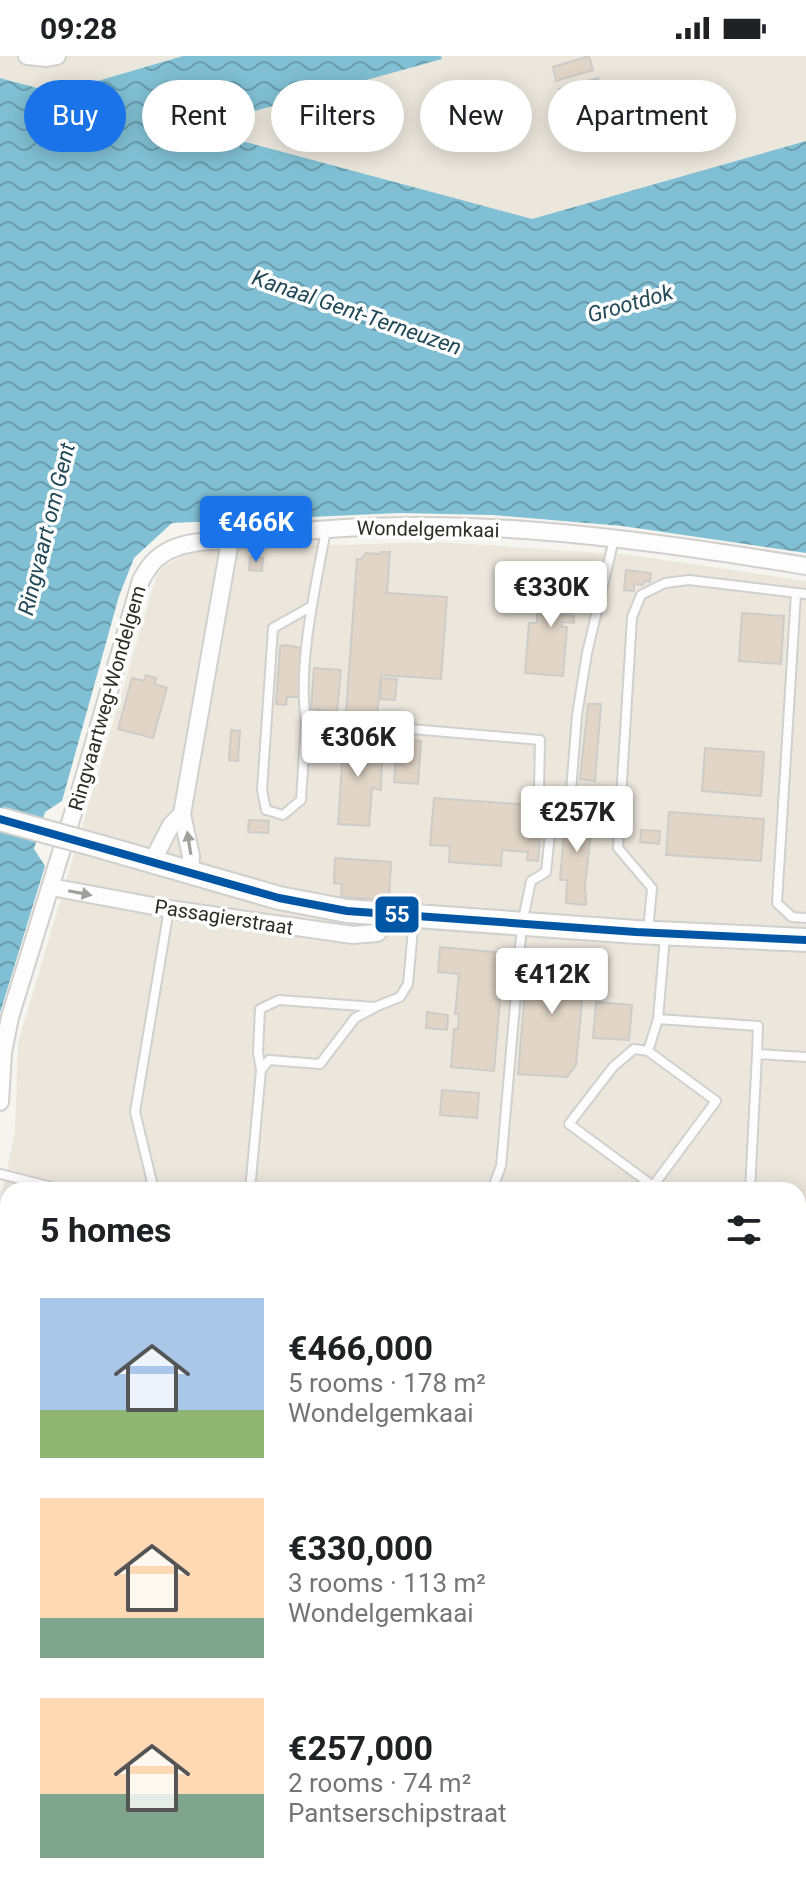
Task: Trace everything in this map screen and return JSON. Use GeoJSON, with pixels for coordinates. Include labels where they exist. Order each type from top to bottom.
{"type":"FeatureCollection","features":[{"type":"Feature","properties":{"kind":"main road"},"geometry":{"type":"LineString","coordinates":[[0,819],[311,905],[385,915],[806,940]]}},
{"type":"Feature","properties":{"kind":"street"},"geometry":{"type":"LineString","coordinates":[[27,56],[57,56]]}},
{"type":"Feature","properties":{"kind":"street","name":"Wondelgemkaai"},"geometry":{"type":"LineString","coordinates":[[230,541],[326,528],[446,527],[581,533],[675,544],[806,566]]}},
{"type":"Feature","properties":{"kind":"street"},"geometry":{"type":"LineString","coordinates":[[190,873],[191,856],[182,814],[230,541]]}},
{"type":"Feature","properties":{"kind":"street","name":"Ringvaartweg-Wondelgem"},"geometry":{"type":"LineString","coordinates":[[0,1102],[3,1053],[10,1017],[141,580],[153,560],[169,550],[187,543],[230,541]]}},
{"type":"Feature","properties":{"kind":"street"},"geometry":{"type":"LineString","coordinates":[[152,862],[171,825],[182,814]]}},
{"type":"Feature","properties":{"kind":"street","name":"Passagierstraat"},"geometry":{"type":"LineString","coordinates":[[51,887],[169,909],[353,935],[377,933],[382,928],[385,915]]}},
{"type":"Feature","properties":{"kind":"lane"},"geometry":{"type":"LineString","coordinates":[[312,606],[273,628],[262,790],[266,810],[283,815],[301,800],[306,720],[303,701],[312,606],[326,528]]}},
{"type":"Feature","properties":{"kind":"lane"},"geometry":{"type":"LineString","coordinates":[[553,805],[571,791],[577,715],[587,653],[614,538]]}},
{"type":"Feature","properties":{"kind":"lane"},"geometry":{"type":"LineString","coordinates":[[648,1051],[658,1019],[657,933],[652,888],[618,848],[632,617],[641,595],[665,583],[689,580],[801,594],[777,903],[792,917],[806,918]]}},
{"type":"Feature","properties":{"kind":"lane"},"geometry":{"type":"LineString","coordinates":[[306,720],[540,740],[539,788],[553,805],[546,872],[531,881],[522,924],[501,1166],[495,1182]]}},
{"type":"Feature","properties":{"kind":"lane"},"geometry":{"type":"LineString","coordinates":[[152,1182],[135,1112],[169,909]]}},
{"type":"Feature","properties":{"kind":"lane"},"geometry":{"type":"LineString","coordinates":[[261,1070],[269,1060],[320,1064],[355,1018],[400,997],[408,984],[414,917]]}},
{"type":"Feature","properties":{"kind":"lane"},"geometry":{"type":"LineString","coordinates":[[251,1182],[261,1070],[258,1052],[260,1009],[279,1000],[375,1007]]}},
{"type":"Feature","properties":{"kind":"lane"},"geometry":{"type":"LineString","coordinates":[[658,1019],[758,1026],[750,1182]]}},
{"type":"Feature","properties":{"kind":"lane"},"geometry":{"type":"LineString","coordinates":[[648,1182],[569,1124],[613,1067],[634,1049],[648,1051],[716,1101],[656,1182]]}},
{"type":"Feature","properties":{"kind":"lane"},"geometry":{"type":"LineString","coordinates":[[757,1054],[806,1057]]}},
{"type":"Feature","properties":{"kind":"lane"},"geometry":{"type":"LineString","coordinates":[[0,1174],[32,1182]]}},
{"type":"Feature","properties":{"kind":"shaded area"},"geometry":{"type":"Polygon","coordinates":[[[0,56],[183,56],[101,80],[24,80],[24,84],[0,78],[0,56]]]}},
{"type":"Feature","properties":{"kind":"shaded area"},"geometry":{"type":"Polygon","coordinates":[[[441,56],[806,56],[806,141],[532,220],[282,152],[404,152],[404,80],[366,80],[441,59],[441,56]]]}},
{"type":"Feature","properties":{"kind":"shaded area"},"geometry":{"type":"Polygon","coordinates":[[[271,106],[271,149],[255,145],[255,111],[271,106]]]}},
{"type":"Feature","properties":{"kind":"shaded area"},"geometry":{"type":"Polygon","coordinates":[[[439,542],[630,555],[806,581],[806,1182],[5,1182],[15,1131],[18,1043],[157,574],[165,565],[196,549],[439,542]]]}},
{"type":"Feature","properties":{"kind":"water"},"geometry":{"type":"Polygon","coordinates":[[[183,56],[441,56],[442,59],[366,80],[271,80],[271,106],[255,111],[255,80],[142,80],[142,152],[255,152],[255,145],[271,149],[271,152],[283,152],[532,219],[806,141],[806,553],[622,526],[493,515],[400,513],[172,523],[134,558],[119,596],[62,801],[45,812],[34,849],[45,866],[0,1013],[0,78],[24,84],[24,152],[126,152],[126,80],[101,80],[183,56]]]}},
{"type":"Feature","properties":{"kind":"building"},"geometry":{"type":"Polygon","coordinates":[[[589,56],[593,70],[556,80],[553,67],[589,56]]]}},
{"type":"Feature","properties":{"kind":"building"},"geometry":{"type":"Polygon","coordinates":[[[390,552],[387,593],[447,597],[441,679],[381,675],[377,715],[346,712],[357,559],[360,560],[366,553],[390,552]]]}},
{"type":"Feature","properties":{"kind":"building"},"geometry":{"type":"Polygon","coordinates":[[[250,557],[263,558],[262,571],[249,570],[250,557]]]}},
{"type":"Feature","properties":{"kind":"building"},"geometry":{"type":"Polygon","coordinates":[[[626,570],[651,573],[650,582],[634,584],[634,591],[624,590],[626,570]]]}},
{"type":"Feature","properties":{"kind":"building"},"geometry":{"type":"Polygon","coordinates":[[[559,571],[572,576],[575,585],[573,613],[563,612],[563,615],[574,616],[574,623],[562,622],[562,627],[567,627],[563,676],[525,673],[529,623],[537,623],[537,610],[545,610],[548,580],[559,571]]]}},
{"type":"Feature","properties":{"kind":"building"},"geometry":{"type":"Polygon","coordinates":[[[742,613],[784,616],[781,664],[739,661],[742,613]]]}},
{"type":"Feature","properties":{"kind":"building"},"geometry":{"type":"Polygon","coordinates":[[[280,646],[302,648],[299,697],[287,697],[286,705],[276,704],[280,646]]]}},
{"type":"Feature","properties":{"kind":"building"},"geometry":{"type":"Polygon","coordinates":[[[314,668],[341,670],[337,712],[311,709],[314,668]]]}},
{"type":"Feature","properties":{"kind":"building"},"geometry":{"type":"Polygon","coordinates":[[[146,675],[156,678],[155,684],[167,688],[153,738],[118,729],[132,678],[144,681],[146,675]]]}},
{"type":"Feature","properties":{"kind":"building"},"geometry":{"type":"Polygon","coordinates":[[[381,678],[397,679],[395,700],[380,699],[381,678]]]}},
{"type":"Feature","properties":{"kind":"building"},"geometry":{"type":"Polygon","coordinates":[[[588,704],[601,704],[595,781],[580,779],[588,704]]]}},
{"type":"Feature","properties":{"kind":"building"},"geometry":{"type":"Polygon","coordinates":[[[231,730],[240,731],[238,761],[229,760],[231,730]]]}},
{"type":"Feature","properties":{"kind":"building"},"geometry":{"type":"Polygon","coordinates":[[[344,733],[376,734],[374,761],[382,762],[381,790],[372,788],[369,826],[338,824],[344,733]]]}},
{"type":"Feature","properties":{"kind":"building"},"geometry":{"type":"Polygon","coordinates":[[[412,740],[421,741],[418,784],[394,782],[397,745],[411,746],[412,740]]]}},
{"type":"Feature","properties":{"kind":"building"},"geometry":{"type":"Polygon","coordinates":[[[705,748],[764,752],[761,796],[702,791],[705,748]]]}},
{"type":"Feature","properties":{"kind":"building"},"geometry":{"type":"Polygon","coordinates":[[[579,797],[591,798],[586,905],[566,903],[567,880],[560,880],[565,822],[577,822],[579,797]]]}},
{"type":"Feature","properties":{"kind":"building"},"geometry":{"type":"Polygon","coordinates":[[[434,798],[532,805],[531,822],[541,822],[538,861],[527,860],[528,852],[502,850],[501,866],[449,862],[450,846],[430,845],[434,798]]]}},
{"type":"Feature","properties":{"kind":"building"},"geometry":{"type":"Polygon","coordinates":[[[669,812],[764,819],[761,861],[666,855],[669,812]]]}},
{"type":"Feature","properties":{"kind":"building"},"geometry":{"type":"Polygon","coordinates":[[[249,820],[269,821],[268,833],[248,832],[249,820]]]}},
{"type":"Feature","properties":{"kind":"building"},"geometry":{"type":"Polygon","coordinates":[[[641,830],[660,831],[659,844],[640,842],[641,830]]]}},
{"type":"Feature","properties":{"kind":"building"},"geometry":{"type":"Polygon","coordinates":[[[335,858],[391,862],[389,900],[341,897],[342,884],[334,883],[335,858]]]}},
{"type":"Feature","properties":{"kind":"building"},"geometry":{"type":"Polygon","coordinates":[[[440,947],[504,953],[494,1071],[451,1067],[454,1029],[458,1029],[459,1014],[455,1014],[459,974],[438,972],[440,947]]]}},
{"type":"Feature","properties":{"kind":"building"},"geometry":{"type":"Polygon","coordinates":[[[528,955],[586,960],[576,1065],[567,1077],[518,1074],[528,955]]]}},
{"type":"Feature","properties":{"kind":"building"},"geometry":{"type":"Polygon","coordinates":[[[596,1002],[632,1005],[629,1040],[593,1038],[596,1002]]]}},
{"type":"Feature","properties":{"kind":"building"},"geometry":{"type":"Polygon","coordinates":[[[427,1012],[448,1015],[447,1030],[426,1028],[427,1012]]]}},
{"type":"Feature","properties":{"kind":"building"},"geometry":{"type":"Polygon","coordinates":[[[442,1090],[479,1093],[477,1118],[440,1115],[442,1090]]]}},
{"type":"Feature","properties":{"kind":"transit line","name":"55"},"geometry":{"type":"LineString","coordinates":[[0,819],[279,898],[347,911],[636,932],[806,940]]}},
{"type":"Feature","properties":{"kind":"water label","name":"Grootdok"},"geometry":{"type":"Point","coordinates":[630,303]}},
{"type":"Feature","properties":{"kind":"water label","name":"Kanaal Gent-Terneuzen"},"geometry":{"type":"Point","coordinates":[357,312]}},
{"type":"Feature","properties":{"kind":"water label","name":"Ringvaart om Gent"},"geometry":{"type":"Point","coordinates":[46,529]}}]}
